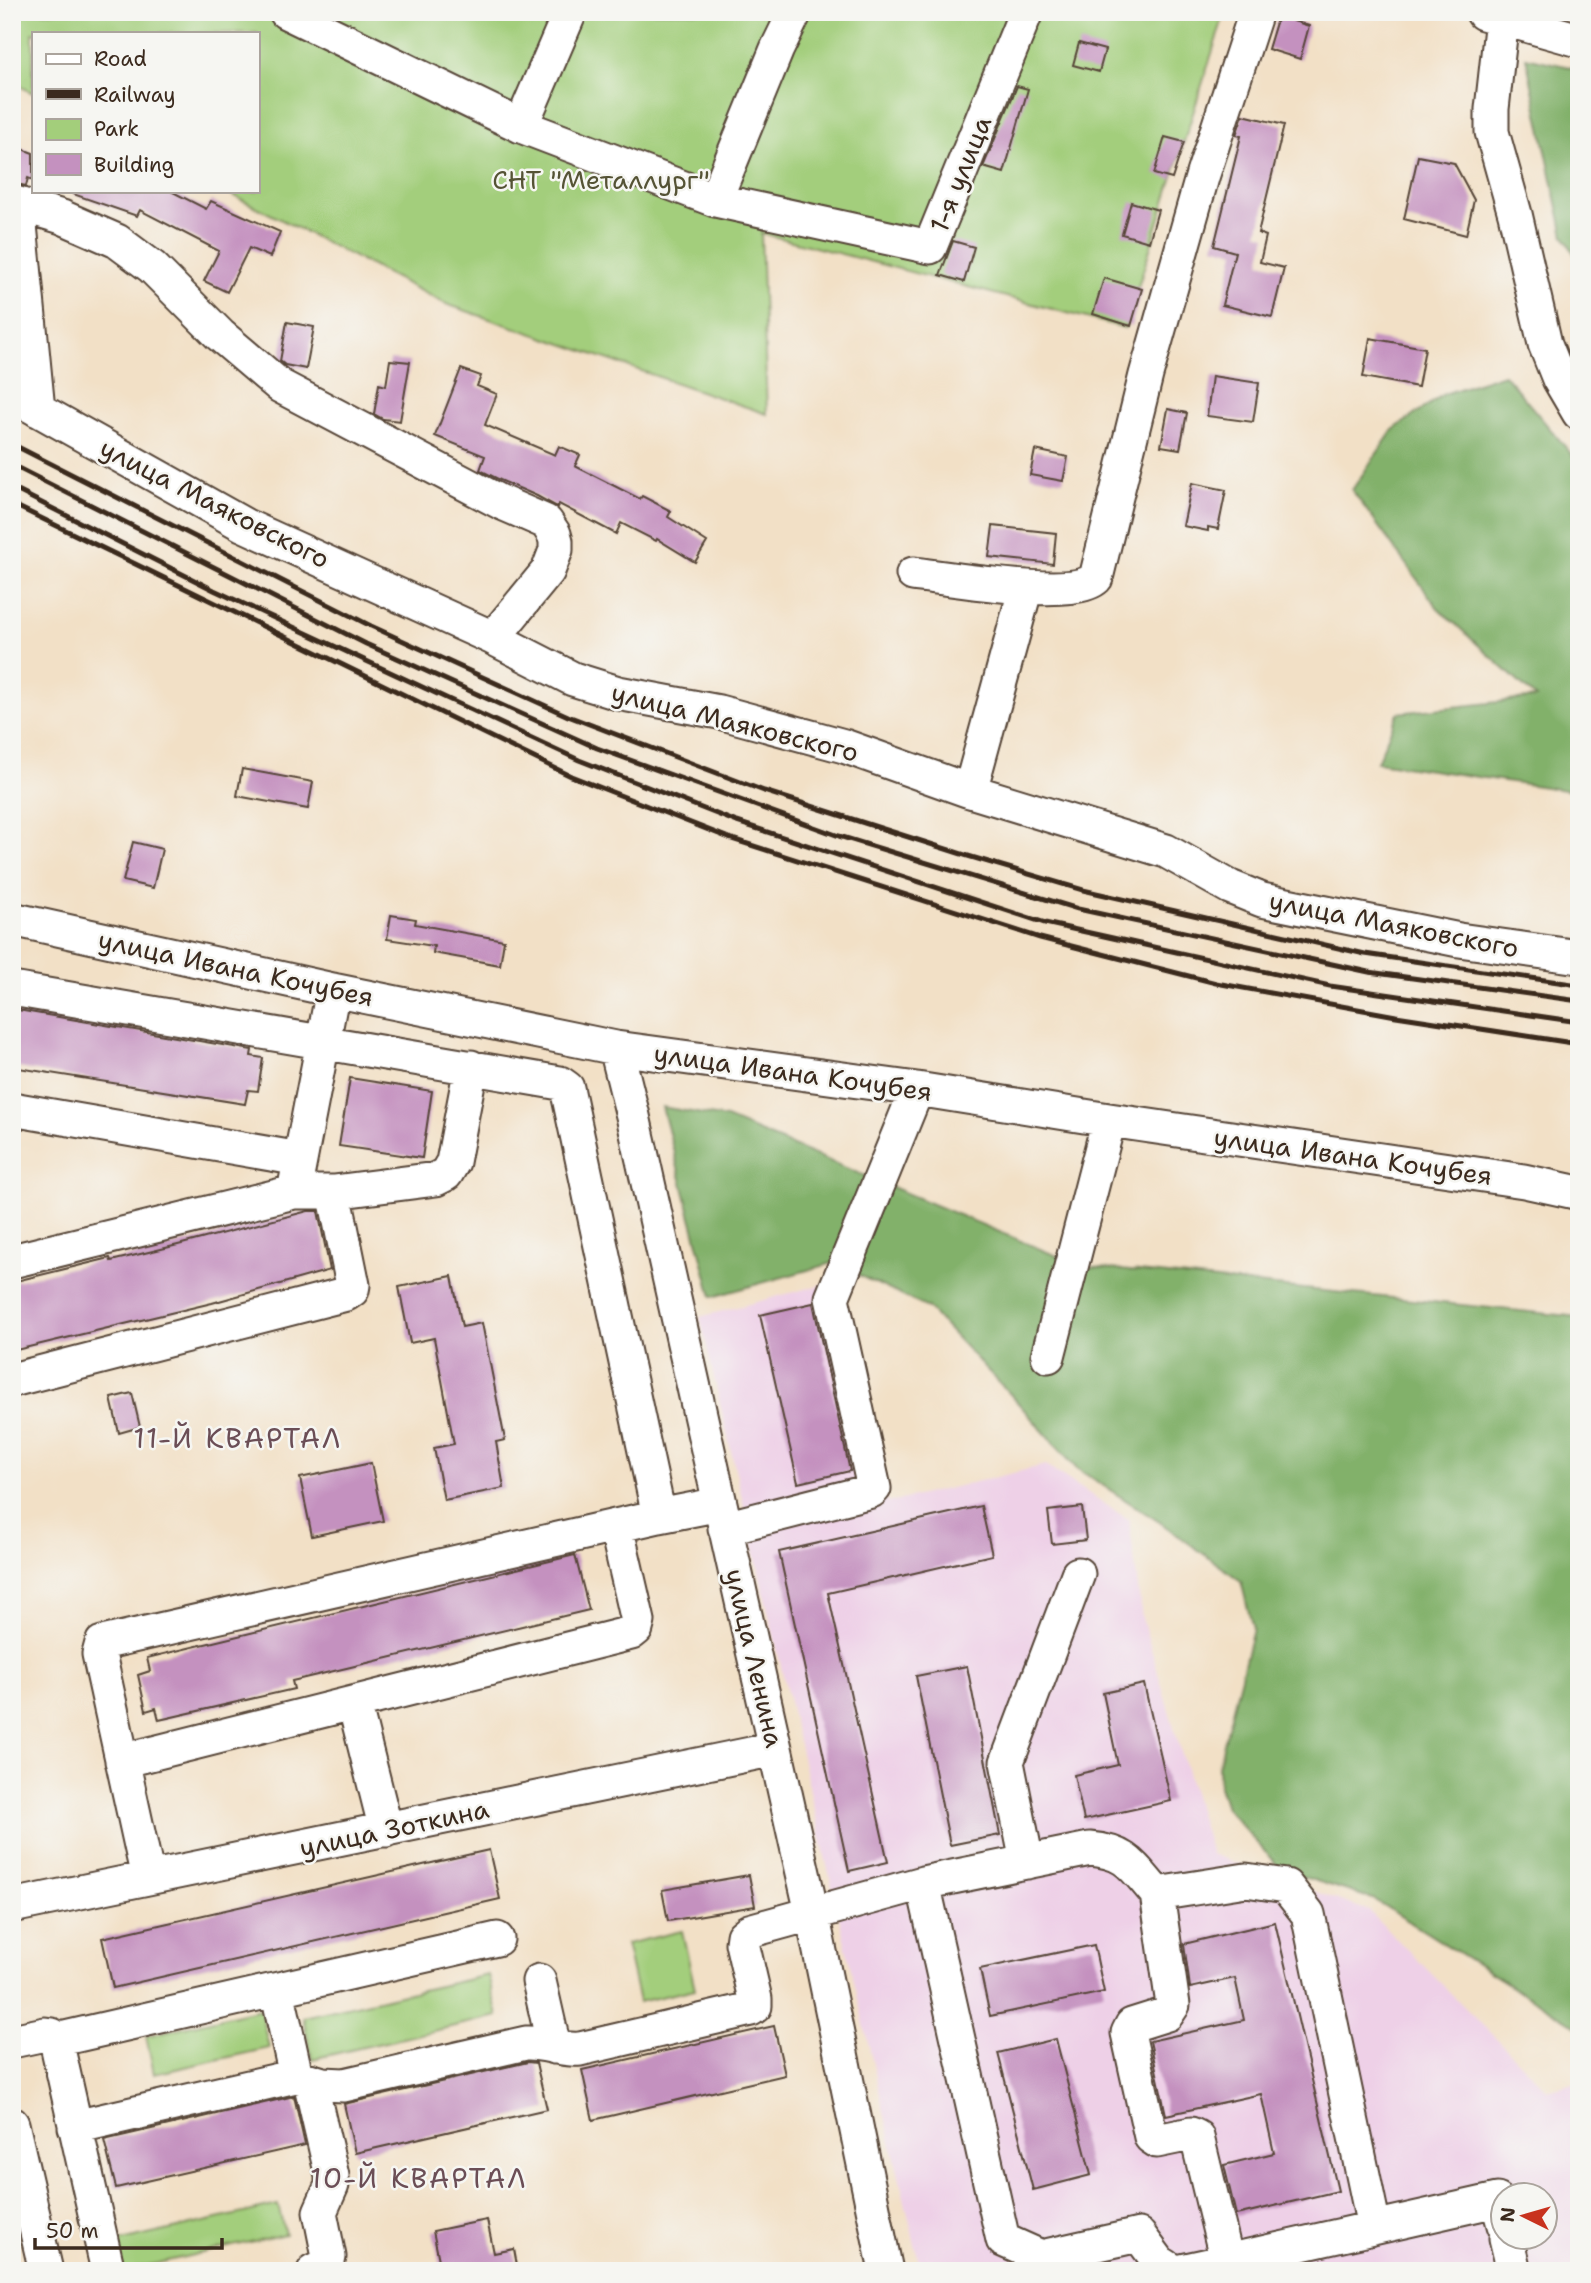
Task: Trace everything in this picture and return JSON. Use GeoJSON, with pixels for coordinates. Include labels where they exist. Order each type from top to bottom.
{"type":"FeatureCollection","features":[{"type":"Feature","properties":{"kind":"street"},"geometry":{"type":"LineString","coordinates":[[286,12],[331,22],[521,126],[715,201],[777,49],[795,12]]}},
{"type":"Feature","properties":{"kind":"street"},"geometry":{"type":"LineString","coordinates":[[521,126],[570,12]]}},
{"type":"Feature","properties":{"kind":"street","name":"1-я улица"},"geometry":{"type":"LineString","coordinates":[[715,201],[930,247],[1026,12]]}},
{"type":"Feature","properties":{"kind":"street"},"geometry":{"type":"LineString","coordinates":[[913,574],[1026,587],[1084,586],[1097,578],[1154,348],[1203,174],[1256,12]]}},
{"type":"Feature","properties":{"kind":"street"},"geometry":{"type":"LineString","coordinates":[[1579,40],[1491,15],[1492,132],[1515,214],[1545,344],[1559,379],[1579,413]]}},
{"type":"Feature","properties":{"kind":"street"},"geometry":{"type":"LineString","coordinates":[[25,402],[15,203],[97,232],[132,251],[174,288],[220,335],[280,386],[500,502],[546,522],[556,541],[556,550],[548,570],[493,638]]}},
{"type":"Feature","properties":{"kind":"street","name":"улица Маяковского"},"geometry":{"type":"LineString","coordinates":[[25,402],[244,525],[493,638],[573,680],[618,693],[719,712],[844,746],[970,791],[1166,851],[1230,887],[1262,900],[1459,940],[1579,957]]}},
{"type":"Feature","properties":{"kind":"street"},"geometry":{"type":"LineString","coordinates":[[970,791],[1026,587]]}},
{"type":"Feature","properties":{"kind":"street","name":"улица Ивана Кочубея"},"geometry":{"type":"LineString","coordinates":[[12,919],[333,990],[616,1048],[917,1089],[1109,1121],[1524,1181],[1579,1193]]}},
{"type":"Feature","properties":{"kind":"street"},"geometry":{"type":"LineString","coordinates":[[12,989],[559,1083],[567,1088],[659,1516]]}},
{"type":"Feature","properties":{"kind":"street"},"geometry":{"type":"LineString","coordinates":[[294,1192],[333,990]]}},
{"type":"Feature","properties":{"kind":"street","name":"улица Ленина"},"geometry":{"type":"LineString","coordinates":[[616,1048],[812,1913],[886,2271]]}},
{"type":"Feature","properties":{"kind":"street"},"geometry":{"type":"LineString","coordinates":[[12,1261],[294,1192],[334,1192],[436,1179],[446,1174],[453,1162],[471,1068]]}},
{"type":"Feature","properties":{"kind":"street"},"geometry":{"type":"LineString","coordinates":[[148,1878],[99,1654],[102,1643],[659,1516],[723,1516],[871,1491],[874,1488],[832,1298],[917,1089]]}},
{"type":"Feature","properties":{"kind":"street"},"geometry":{"type":"LineString","coordinates":[[12,1110],[300,1159]]}},
{"type":"Feature","properties":{"kind":"street"},"geometry":{"type":"LineString","coordinates":[[1048,1356],[1109,1121]]}},
{"type":"Feature","properties":{"kind":"street"},"geometry":{"type":"LineString","coordinates":[[12,1380],[346,1294],[352,1290],[353,1284],[334,1192]]}},
{"type":"Feature","properties":{"kind":"street"},"geometry":{"type":"LineString","coordinates":[[122,1761],[631,1633],[636,1629],[638,1621],[616,1526]]}},
{"type":"Feature","properties":{"kind":"street"},"geometry":{"type":"LineString","coordinates":[[1027,1862],[1007,1762],[1078,1574]]}},
{"type":"Feature","properties":{"kind":"street"},"geometry":{"type":"LineString","coordinates":[[355,1703],[386,1830]]}},
{"type":"Feature","properties":{"kind":"street","name":"улица Зоткина"},"geometry":{"type":"LineString","coordinates":[[12,1906],[775,1749]]}},
{"type":"Feature","properties":{"kind":"street"},"geometry":{"type":"LineString","coordinates":[[75,2127],[303,2078],[333,2087],[526,2043],[569,2050],[580,2049],[751,2010],[755,2006],[755,1999],[742,1943],[743,1936],[749,1931],[923,1883],[1090,1849],[1111,1851],[1125,1857],[1157,1894],[1173,2005],[1167,2014],[1132,2025],[1128,2033],[1152,2137],[1157,2141],[1191,2134],[1197,2137],[1227,2261]]}},
{"type":"Feature","properties":{"kind":"street"},"geometry":{"type":"LineString","coordinates":[[1157,1894],[1246,1880],[1286,1886],[1308,1914],[1374,2227]]}},
{"type":"Feature","properties":{"kind":"street"},"geometry":{"type":"LineString","coordinates":[[923,1883],[1006,2255],[1041,2257],[1139,2235],[1159,2262],[1173,2271]]}},
{"type":"Feature","properties":{"kind":"street"},"geometry":{"type":"LineString","coordinates":[[56,2040],[497,1939]]}},
{"type":"Feature","properties":{"kind":"street"},"geometry":{"type":"LineString","coordinates":[[539,1982],[554,2047]]}},
{"type":"Feature","properties":{"kind":"street"},"geometry":{"type":"LineString","coordinates":[[277,1990],[332,2185],[320,2212],[329,2257],[327,2265],[314,2271]]}},
{"type":"Feature","properties":{"kind":"street"},"geometry":{"type":"LineString","coordinates":[[12,2041],[45,2034],[52,2035],[56,2040],[108,2271]]}},
{"type":"Feature","properties":{"kind":"street"},"geometry":{"type":"LineString","coordinates":[[12,2124],[16,2159],[46,2271]]}},
{"type":"Feature","properties":{"kind":"street"},"geometry":{"type":"LineString","coordinates":[[1181,2271],[1490,2202]]}},
{"type":"Feature","properties":{"kind":"street"},"geometry":{"type":"LineString","coordinates":[[1509,2252],[1514,2271]]}},
{"type":"Feature","properties":{"kind":"shaded area"},"geometry":{"type":"Polygon","coordinates":[[[839,1280],[888,1503],[1046,1465],[1129,1520],[1142,1618],[1211,1854],[1369,1911],[1547,2090],[1579,2082],[1579,2271],[921,2271],[700,1317],[839,1280]]]}},
{"type":"Feature","properties":{"kind":"green space","name":"СНТ \"Металлург\""},"geometry":{"type":"Polygon","coordinates":[[[12,12],[1225,12],[1125,328],[761,233],[767,414],[446,304],[227,192],[259,192],[259,32],[32,32],[32,92],[12,82],[12,12]]]}},
{"type":"Feature","properties":{"kind":"green space"},"geometry":{"type":"Polygon","coordinates":[[[1526,57],[1579,69],[1579,262],[1564,236],[1526,57]]]}},
{"type":"Feature","properties":{"kind":"green space"},"geometry":{"type":"Polygon","coordinates":[[[1504,374],[1579,463],[1579,792],[1377,762],[1398,713],[1536,698],[1438,608],[1352,490],[1393,430],[1444,394],[1504,374]]]}},
{"type":"Feature","properties":{"kind":"green space"},"geometry":{"type":"Polygon","coordinates":[[[662,1107],[726,1118],[1081,1266],[1579,1317],[1579,2028],[1373,1899],[1281,1870],[1226,1808],[1219,1786],[1218,1767],[1253,1629],[1241,1581],[1161,1523],[1076,1468],[928,1308],[833,1263],[712,1297],[662,1107]]]}},
{"type":"Feature","properties":{"kind":"green space"},"geometry":{"type":"Polygon","coordinates":[[[682,1931],[695,1989],[639,2002],[626,1944],[682,1931]]]}},
{"type":"Feature","properties":{"kind":"green space"},"geometry":{"type":"Polygon","coordinates":[[[488,1975],[498,2016],[312,2059],[303,2017],[488,1975]]]}},
{"type":"Feature","properties":{"kind":"green space"},"geometry":{"type":"Polygon","coordinates":[[[260,2009],[269,2048],[154,2074],[146,2036],[260,2009]]]}},
{"type":"Feature","properties":{"kind":"green space"},"geometry":{"type":"Polygon","coordinates":[[[278,2205],[285,2234],[124,2271],[117,2242],[278,2205]]]}},
{"type":"Feature","properties":{"kind":"building"},"geometry":{"type":"Polygon","coordinates":[[[1278,16],[1309,26],[1300,59],[1268,49],[1278,16]]]}},
{"type":"Feature","properties":{"kind":"building"},"geometry":{"type":"Polygon","coordinates":[[[1079,43],[1105,50],[1099,72],[1073,65],[1079,43]]]}},
{"type":"Feature","properties":{"kind":"building"},"geometry":{"type":"Polygon","coordinates":[[[1017,86],[1028,89],[1004,173],[983,167],[1017,86]]]}},
{"type":"Feature","properties":{"kind":"building"},"geometry":{"type":"Polygon","coordinates":[[[1243,115],[1284,125],[1258,233],[1266,236],[1260,262],[1284,268],[1272,317],[1222,305],[1235,252],[1214,246],[1241,136],[1236,135],[1243,115]]]}},
{"type":"Feature","properties":{"kind":"building"},"geometry":{"type":"Polygon","coordinates":[[[1165,137],[1184,142],[1172,179],[1154,174],[1165,137]]]}},
{"type":"Feature","properties":{"kind":"building"},"geometry":{"type":"Polygon","coordinates":[[[12,145],[32,153],[32,180],[28,178],[26,186],[12,183],[12,145]]]}},
{"type":"Feature","properties":{"kind":"building"},"geometry":{"type":"Polygon","coordinates":[[[1418,156],[1454,163],[1474,200],[1466,235],[1404,219],[1418,156]]]}},
{"type":"Feature","properties":{"kind":"building"},"geometry":{"type":"Polygon","coordinates":[[[173,192],[206,209],[211,201],[280,232],[270,257],[249,248],[227,292],[204,281],[219,251],[140,210],[137,216],[73,194],[173,192]]]}},
{"type":"Feature","properties":{"kind":"building"},"geometry":{"type":"Polygon","coordinates":[[[1131,202],[1158,210],[1149,242],[1122,234],[1131,202]]]}},
{"type":"Feature","properties":{"kind":"building"},"geometry":{"type":"Polygon","coordinates":[[[953,241],[974,247],[964,282],[940,275],[953,241]]]}},
{"type":"Feature","properties":{"kind":"building"},"geometry":{"type":"Polygon","coordinates":[[[1104,278],[1142,289],[1131,326],[1093,314],[1104,278]]]}},
{"type":"Feature","properties":{"kind":"building"},"geometry":{"type":"Polygon","coordinates":[[[287,322],[314,327],[306,369],[285,365],[280,361],[287,322]]]}},
{"type":"Feature","properties":{"kind":"building"},"geometry":{"type":"Polygon","coordinates":[[[1370,338],[1425,348],[1418,387],[1363,377],[1370,338]]]}},
{"type":"Feature","properties":{"kind":"building"},"geometry":{"type":"Polygon","coordinates":[[[390,360],[410,362],[400,421],[383,419],[374,414],[379,384],[386,386],[390,360]]]}},
{"type":"Feature","properties":{"kind":"building"},"geometry":{"type":"Polygon","coordinates":[[[461,369],[481,376],[477,386],[497,394],[485,425],[555,455],[559,446],[580,455],[575,466],[640,499],[642,496],[671,511],[668,517],[707,542],[695,562],[657,539],[656,541],[621,523],[616,534],[559,504],[557,507],[500,480],[480,470],[485,456],[435,436],[461,369]]]}},
{"type":"Feature","properties":{"kind":"building"},"geometry":{"type":"Polygon","coordinates":[[[1212,376],[1259,383],[1253,422],[1207,416],[1212,376]]]}},
{"type":"Feature","properties":{"kind":"building"},"geometry":{"type":"Polygon","coordinates":[[[1168,409],[1187,413],[1180,449],[1161,446],[1168,409]]]}},
{"type":"Feature","properties":{"kind":"building"},"geometry":{"type":"Polygon","coordinates":[[[1035,450],[1068,457],[1063,481],[1030,475],[1035,450]]]}},
{"type":"Feature","properties":{"kind":"building"},"geometry":{"type":"Polygon","coordinates":[[[1192,483],[1226,490],[1218,529],[1208,527],[1208,531],[1183,526],[1192,483]]]}},
{"type":"Feature","properties":{"kind":"building"},"geometry":{"type":"Polygon","coordinates":[[[993,526],[1056,533],[1053,564],[989,557],[993,526]]]}},
{"type":"Feature","properties":{"kind":"building"},"geometry":{"type":"Polygon","coordinates":[[[242,769],[313,782],[308,809],[237,796],[242,769]]]}},
{"type":"Feature","properties":{"kind":"building"},"geometry":{"type":"Polygon","coordinates":[[[133,842],[162,849],[153,888],[123,881],[133,842]]]}},
{"type":"Feature","properties":{"kind":"building"},"geometry":{"type":"Polygon","coordinates":[[[391,915],[416,919],[415,924],[504,940],[500,965],[433,953],[434,946],[387,939],[391,915]]]}},
{"type":"Feature","properties":{"kind":"building"},"geometry":{"type":"Polygon","coordinates":[[[12,1009],[252,1050],[251,1056],[263,1058],[258,1091],[248,1090],[245,1104],[12,1067],[12,1009]]]}},
{"type":"Feature","properties":{"kind":"building"},"geometry":{"type":"Polygon","coordinates":[[[350,1078],[432,1091],[422,1158],[339,1146],[350,1078]]]}},
{"type":"Feature","properties":{"kind":"building"},"geometry":{"type":"Polygon","coordinates":[[[308,1211],[318,1211],[330,1270],[212,1303],[12,1351],[12,1282],[110,1258],[111,1261],[178,1245],[308,1211]]]}},
{"type":"Feature","properties":{"kind":"building"},"geometry":{"type":"Polygon","coordinates":[[[452,1276],[462,1327],[482,1323],[505,1440],[496,1442],[504,1488],[444,1500],[434,1448],[454,1444],[434,1338],[410,1343],[399,1287],[452,1276]]]}},
{"type":"Feature","properties":{"kind":"building"},"geometry":{"type":"Polygon","coordinates":[[[813,1303],[850,1471],[798,1483],[760,1315],[813,1303]]]}},
{"type":"Feature","properties":{"kind":"building"},"geometry":{"type":"Polygon","coordinates":[[[132,1393],[140,1427],[119,1433],[111,1398],[132,1393]]]}},
{"type":"Feature","properties":{"kind":"building"},"geometry":{"type":"Polygon","coordinates":[[[371,1463],[383,1521],[312,1536],[300,1478],[371,1463]]]}},
{"type":"Feature","properties":{"kind":"building"},"geometry":{"type":"Polygon","coordinates":[[[981,1506],[992,1555],[828,1593],[888,1862],[849,1871],[779,1552],[981,1506]]]}},
{"type":"Feature","properties":{"kind":"building"},"geometry":{"type":"Polygon","coordinates":[[[1082,1507],[1086,1540],[1052,1544],[1048,1511],[1082,1507]]]}},
{"type":"Feature","properties":{"kind":"building"},"geometry":{"type":"Polygon","coordinates":[[[575,1555],[589,1610],[292,1681],[294,1689],[159,1720],[156,1708],[146,1711],[138,1675],[150,1671],[147,1658],[575,1555]]]}},
{"type":"Feature","properties":{"kind":"building"},"geometry":{"type":"Polygon","coordinates":[[[967,1666],[1000,1835],[950,1845],[916,1676],[967,1666]]]}},
{"type":"Feature","properties":{"kind":"building"},"geometry":{"type":"Polygon","coordinates":[[[1144,1684],[1171,1801],[1084,1820],[1074,1775],[1118,1765],[1103,1693],[1144,1684]]]}},
{"type":"Feature","properties":{"kind":"building"},"geometry":{"type":"Polygon","coordinates":[[[489,1850],[500,1899],[113,1988],[102,1938],[489,1850]]]}},
{"type":"Feature","properties":{"kind":"building"},"geometry":{"type":"Polygon","coordinates":[[[749,1875],[755,1906],[668,1921],[662,1890],[749,1875]]]}},
{"type":"Feature","properties":{"kind":"building"},"geometry":{"type":"Polygon","coordinates":[[[1275,1922],[1338,2191],[1236,2215],[1224,2165],[1274,2153],[1261,2094],[1166,2115],[1150,2041],[1244,2020],[1235,1978],[1190,1988],[1184,1944],[1275,1922]]]}},
{"type":"Feature","properties":{"kind":"building"},"geometry":{"type":"Polygon","coordinates":[[[1094,1945],[1104,1992],[990,2016],[980,1969],[1094,1945]]]}},
{"type":"Feature","properties":{"kind":"building"},"geometry":{"type":"Polygon","coordinates":[[[774,2026],[785,2075],[593,2120],[582,2070],[774,2026]]]}},
{"type":"Feature","properties":{"kind":"building"},"geometry":{"type":"Polygon","coordinates":[[[1056,2039],[1091,2175],[1033,2190],[998,2053],[1056,2039]]]}},
{"type":"Feature","properties":{"kind":"building"},"geometry":{"type":"Polygon","coordinates":[[[528,2062],[536,2063],[547,2109],[355,2153],[344,2104],[528,2062]]]}},
{"type":"Feature","properties":{"kind":"building"},"geometry":{"type":"Polygon","coordinates":[[[294,2096],[305,2145],[116,2188],[104,2140],[294,2096]]]}},
{"type":"Feature","properties":{"kind":"building"},"geometry":{"type":"Polygon","coordinates":[[[487,2220],[494,2253],[514,2249],[518,2271],[453,2271],[453,2267],[441,2270],[433,2231],[487,2220]]]}},
{"type":"Feature","properties":{"kind":"railway"},"geometry":{"type":"LineString","coordinates":[[12,444],[371,626],[568,716],[764,791],[1083,890],[1365,954],[1579,985]]}},
{"type":"Feature","properties":{"kind":"railway"},"geometry":{"type":"LineString","coordinates":[[12,465],[366,644],[597,748],[839,836],[1078,909],[1369,972],[1579,1001]]}},
{"type":"Feature","properties":{"kind":"railway"},"geometry":{"type":"LineString","coordinates":[[12,488],[214,590],[579,760],[737,822],[1045,923],[1330,986],[1579,1022]]}},
{"type":"Feature","properties":{"kind":"railway"},"geometry":{"type":"LineString","coordinates":[[12,504],[571,776],[729,838],[1040,938],[1216,983],[1396,1016],[1579,1044]]}},
{"type":"Feature","properties":{"kind":"district","name":"11-Й КВАРТАЛ"},"geometry":{"type":"Point","coordinates":[238,1438]}},
{"type":"Feature","properties":{"kind":"district","name":"10-Й КВАРТАЛ"},"geometry":{"type":"Point","coordinates":[419,2178]}}]}
